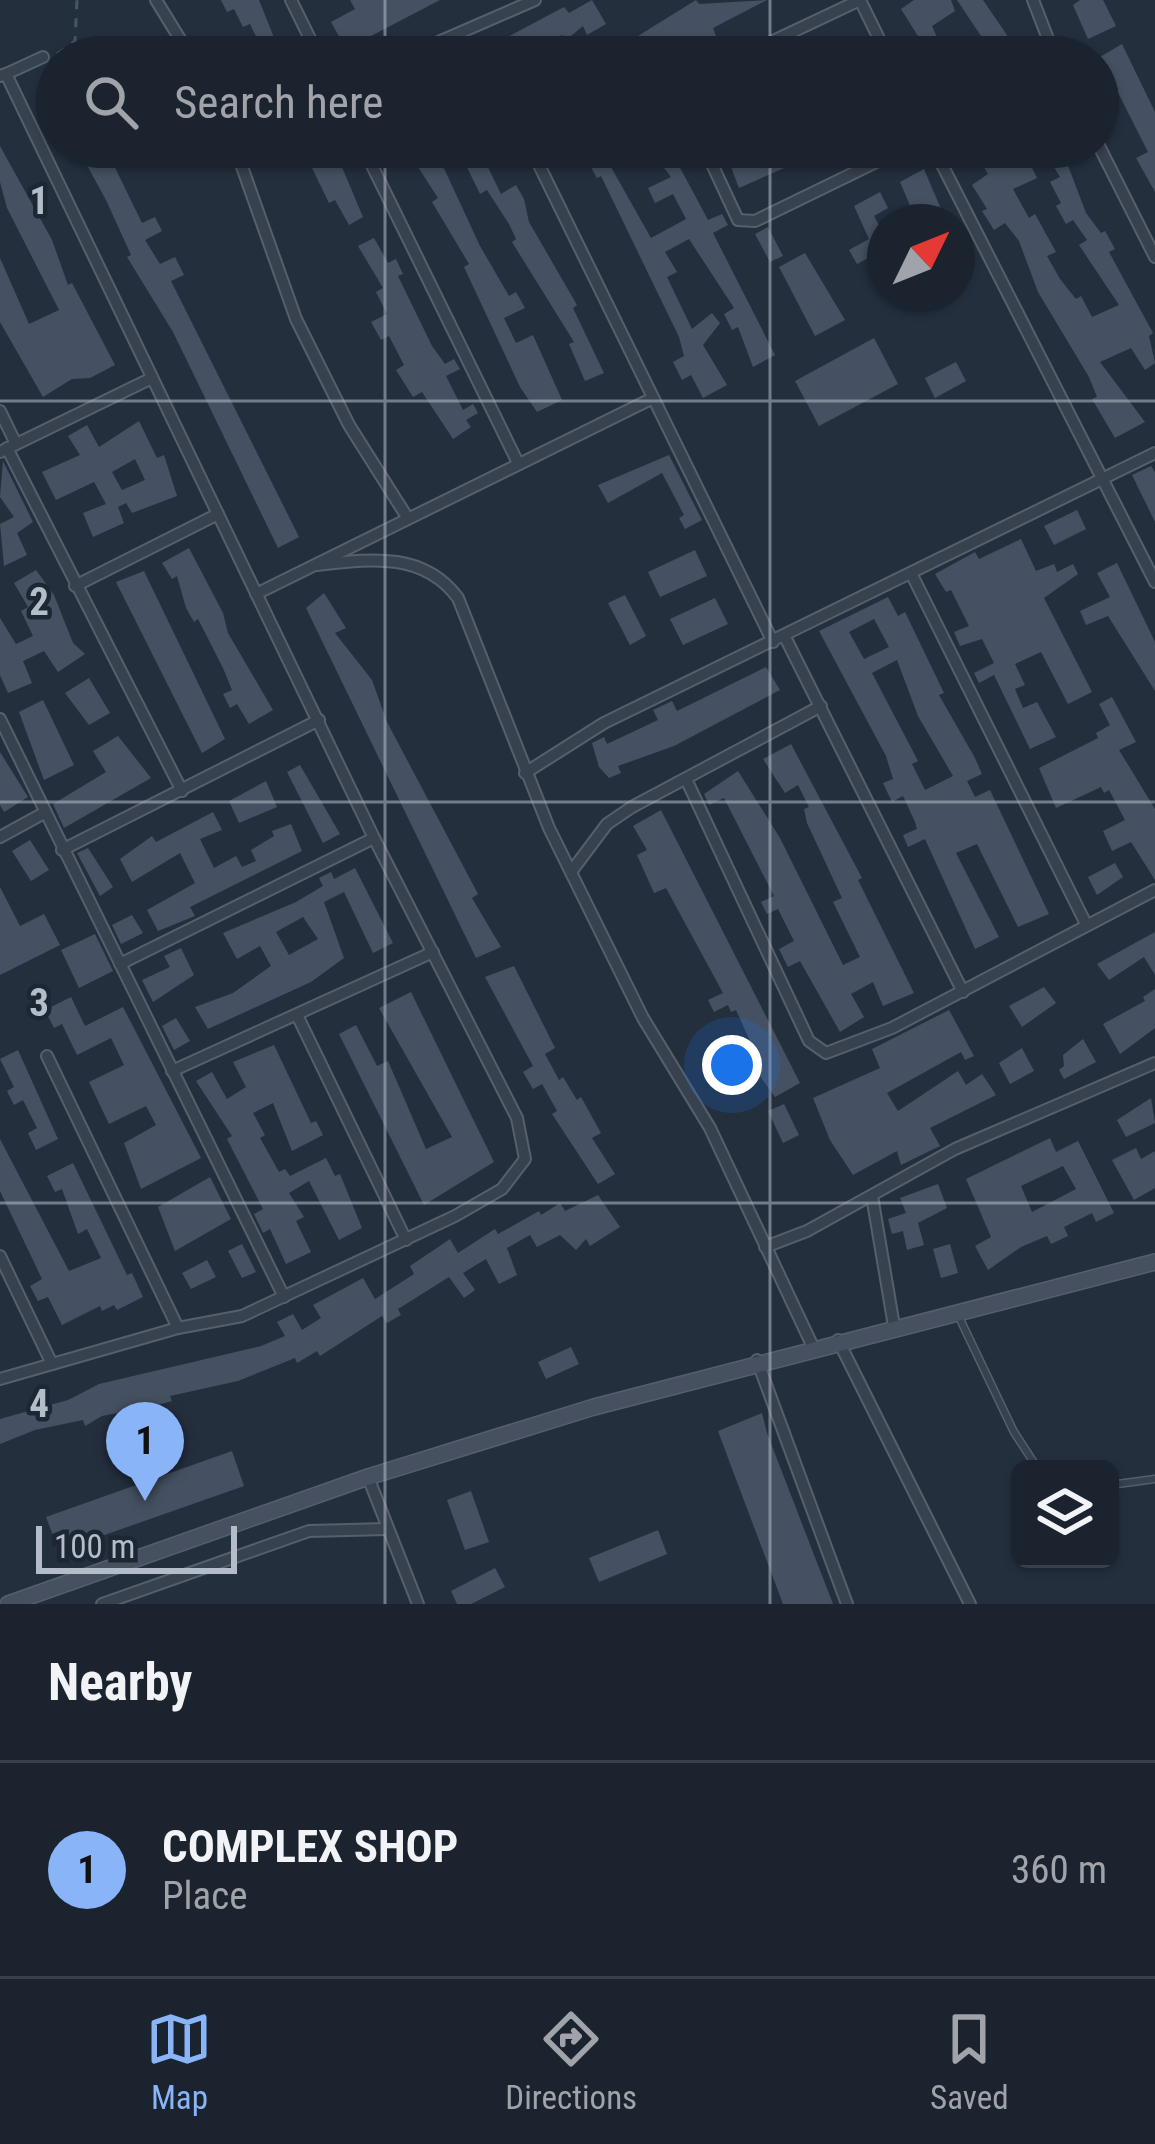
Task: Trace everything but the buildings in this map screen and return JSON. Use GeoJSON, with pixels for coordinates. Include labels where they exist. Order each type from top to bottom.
{"type":"FeatureCollection","features":[{"type":"Feature","properties":{"kind":"street"},"geometry":{"type":"LineString","coordinates":[[156,0],[178,36]]}},
{"type":"Feature","properties":{"kind":"street"},"geometry":{"type":"LineString","coordinates":[[291,0],[309,36]]}},
{"type":"Feature","properties":{"kind":"street"},"geometry":{"type":"LineString","coordinates":[[452,36],[535,0]]}},
{"type":"Feature","properties":{"kind":"street"},"geometry":{"type":"LineString","coordinates":[[784,36],[860,0],[878,36]]}},
{"type":"Feature","properties":{"kind":"street"},"geometry":{"type":"LineString","coordinates":[[1034,0],[1047,36]]}},
{"type":"Feature","properties":{"kind":"street"},"geometry":{"type":"LineString","coordinates":[[36,61],[3,75],[36,142]]}},
{"type":"Feature","properties":{"kind":"street"},"geometry":{"type":"LineString","coordinates":[[0,1379],[178,1328],[242,1316],[406,1240],[502,1189],[525,1159],[517,1118],[374,838],[49,168]]}},
{"type":"Feature","properties":{"kind":"street"},"geometry":{"type":"LineString","coordinates":[[242,168],[296,320],[349,425],[407,518]]}},
{"type":"Feature","properties":{"kind":"street"},"geometry":{"type":"LineString","coordinates":[[372,168],[518,463]]}},
{"type":"Feature","properties":{"kind":"street"},"geometry":{"type":"LineString","coordinates":[[540,168],[653,398],[779,639],[821,706],[963,992]]}},
{"type":"Feature","properties":{"kind":"street"},"geometry":{"type":"LineString","coordinates":[[712,168],[738,220],[755,221],[864,168]]}},
{"type":"Feature","properties":{"kind":"street"},"geometry":{"type":"LineString","coordinates":[[944,168],[1155,582]]}},
{"type":"Feature","properties":{"kind":"street"},"geometry":{"type":"LineString","coordinates":[[1110,168],[1155,257]]}},
{"type":"Feature","properties":{"kind":"street"},"geometry":{"type":"LineString","coordinates":[[8,448],[152,378]]}},
{"type":"Feature","properties":{"kind":"street"},"geometry":{"type":"LineString","coordinates":[[256,594],[653,398]]}},
{"type":"Feature","properties":{"kind":"street"},"geometry":{"type":"LineString","coordinates":[[0,411],[8,448],[182,791]]}},
{"type":"Feature","properties":{"kind":"street"},"geometry":{"type":"LineString","coordinates":[[525,772],[577,737],[1155,453]]}},
{"type":"Feature","properties":{"kind":"street"},"geometry":{"type":"LineString","coordinates":[[75,586],[218,514]]}},
{"type":"Feature","properties":{"kind":"street"},"geometry":{"type":"LineString","coordinates":[[317,565],[386,561],[425,568],[443,578],[473,632],[525,772],[571,872],[643,1018],[710,1128],[813,1348]]}},
{"type":"Feature","properties":{"kind":"street"},"geometry":{"type":"LineString","coordinates":[[911,572],[1086,924]]}},
{"type":"Feature","properties":{"kind":"street"},"geometry":{"type":"LineString","coordinates":[[571,872],[607,824],[821,706]]}},
{"type":"Feature","properties":{"kind":"street"},"geometry":{"type":"LineString","coordinates":[[0,718],[284,1298]]}},
{"type":"Feature","properties":{"kind":"street"},"geometry":{"type":"LineString","coordinates":[[62,850],[319,720]]}},
{"type":"Feature","properties":{"kind":"street"},"geometry":{"type":"LineString","coordinates":[[686,779],[817,1049],[842,1050],[1155,890]]}},
{"type":"Feature","properties":{"kind":"street"},"geometry":{"type":"LineString","coordinates":[[0,837],[44,813]]}},
{"type":"Feature","properties":{"kind":"street"},"geometry":{"type":"LineString","coordinates":[[120,964],[374,838]]}},
{"type":"Feature","properties":{"kind":"street"},"geometry":{"type":"LineString","coordinates":[[172,1071],[433,952]]}},
{"type":"Feature","properties":{"kind":"street"},"geometry":{"type":"LineString","coordinates":[[298,1017],[406,1240]]}},
{"type":"Feature","properties":{"kind":"street"},"geometry":{"type":"LineString","coordinates":[[47,1056],[178,1328]]}},
{"type":"Feature","properties":{"kind":"street"},"geometry":{"type":"LineString","coordinates":[[765,1247],[872,1196],[955,1149],[1155,1063]]}},
{"type":"Feature","properties":{"kind":"street"},"geometry":{"type":"LineString","coordinates":[[872,1196],[895,1326]]}},
{"type":"Feature","properties":{"kind":"street"},"geometry":{"type":"LineString","coordinates":[[0,1256],[52,1364]]}},
{"type":"Feature","properties":{"kind":"street"},"geometry":{"type":"LineString","coordinates":[[8,1604],[368,1477],[758,1360],[1155,1262]]}},
{"type":"Feature","properties":{"kind":"street"},"geometry":{"type":"LineString","coordinates":[[838,1340],[970,1604]]}},
{"type":"Feature","properties":{"kind":"street"},"geometry":{"type":"LineString","coordinates":[[758,1360],[847,1604]]}},
{"type":"Feature","properties":{"kind":"street"},"geometry":{"type":"LineString","coordinates":[[368,1477],[418,1604]]}},
{"type":"Feature","properties":{"kind":"street"},"geometry":{"type":"LineString","coordinates":[[102,1604],[309,1531],[387,1529]]}},
{"type":"Feature","properties":{"kind":"lane"},"geometry":{"type":"LineString","coordinates":[[957,1311],[1014,1432],[1032,1460]]}},
{"type":"Feature","properties":{"kind":"lane"},"geometry":{"type":"LineString","coordinates":[[1119,1484],[1155,1479]]}},
{"type":"Feature","properties":{"kind":"path"},"geometry":{"type":"LineString","coordinates":[[76,36],[77,0]]}},
{"type":"Feature","properties":{"kind":"place","name":"COMPLEX SHOP"},"geometry":{"type":"Point","coordinates":[145,1501]}}]}
